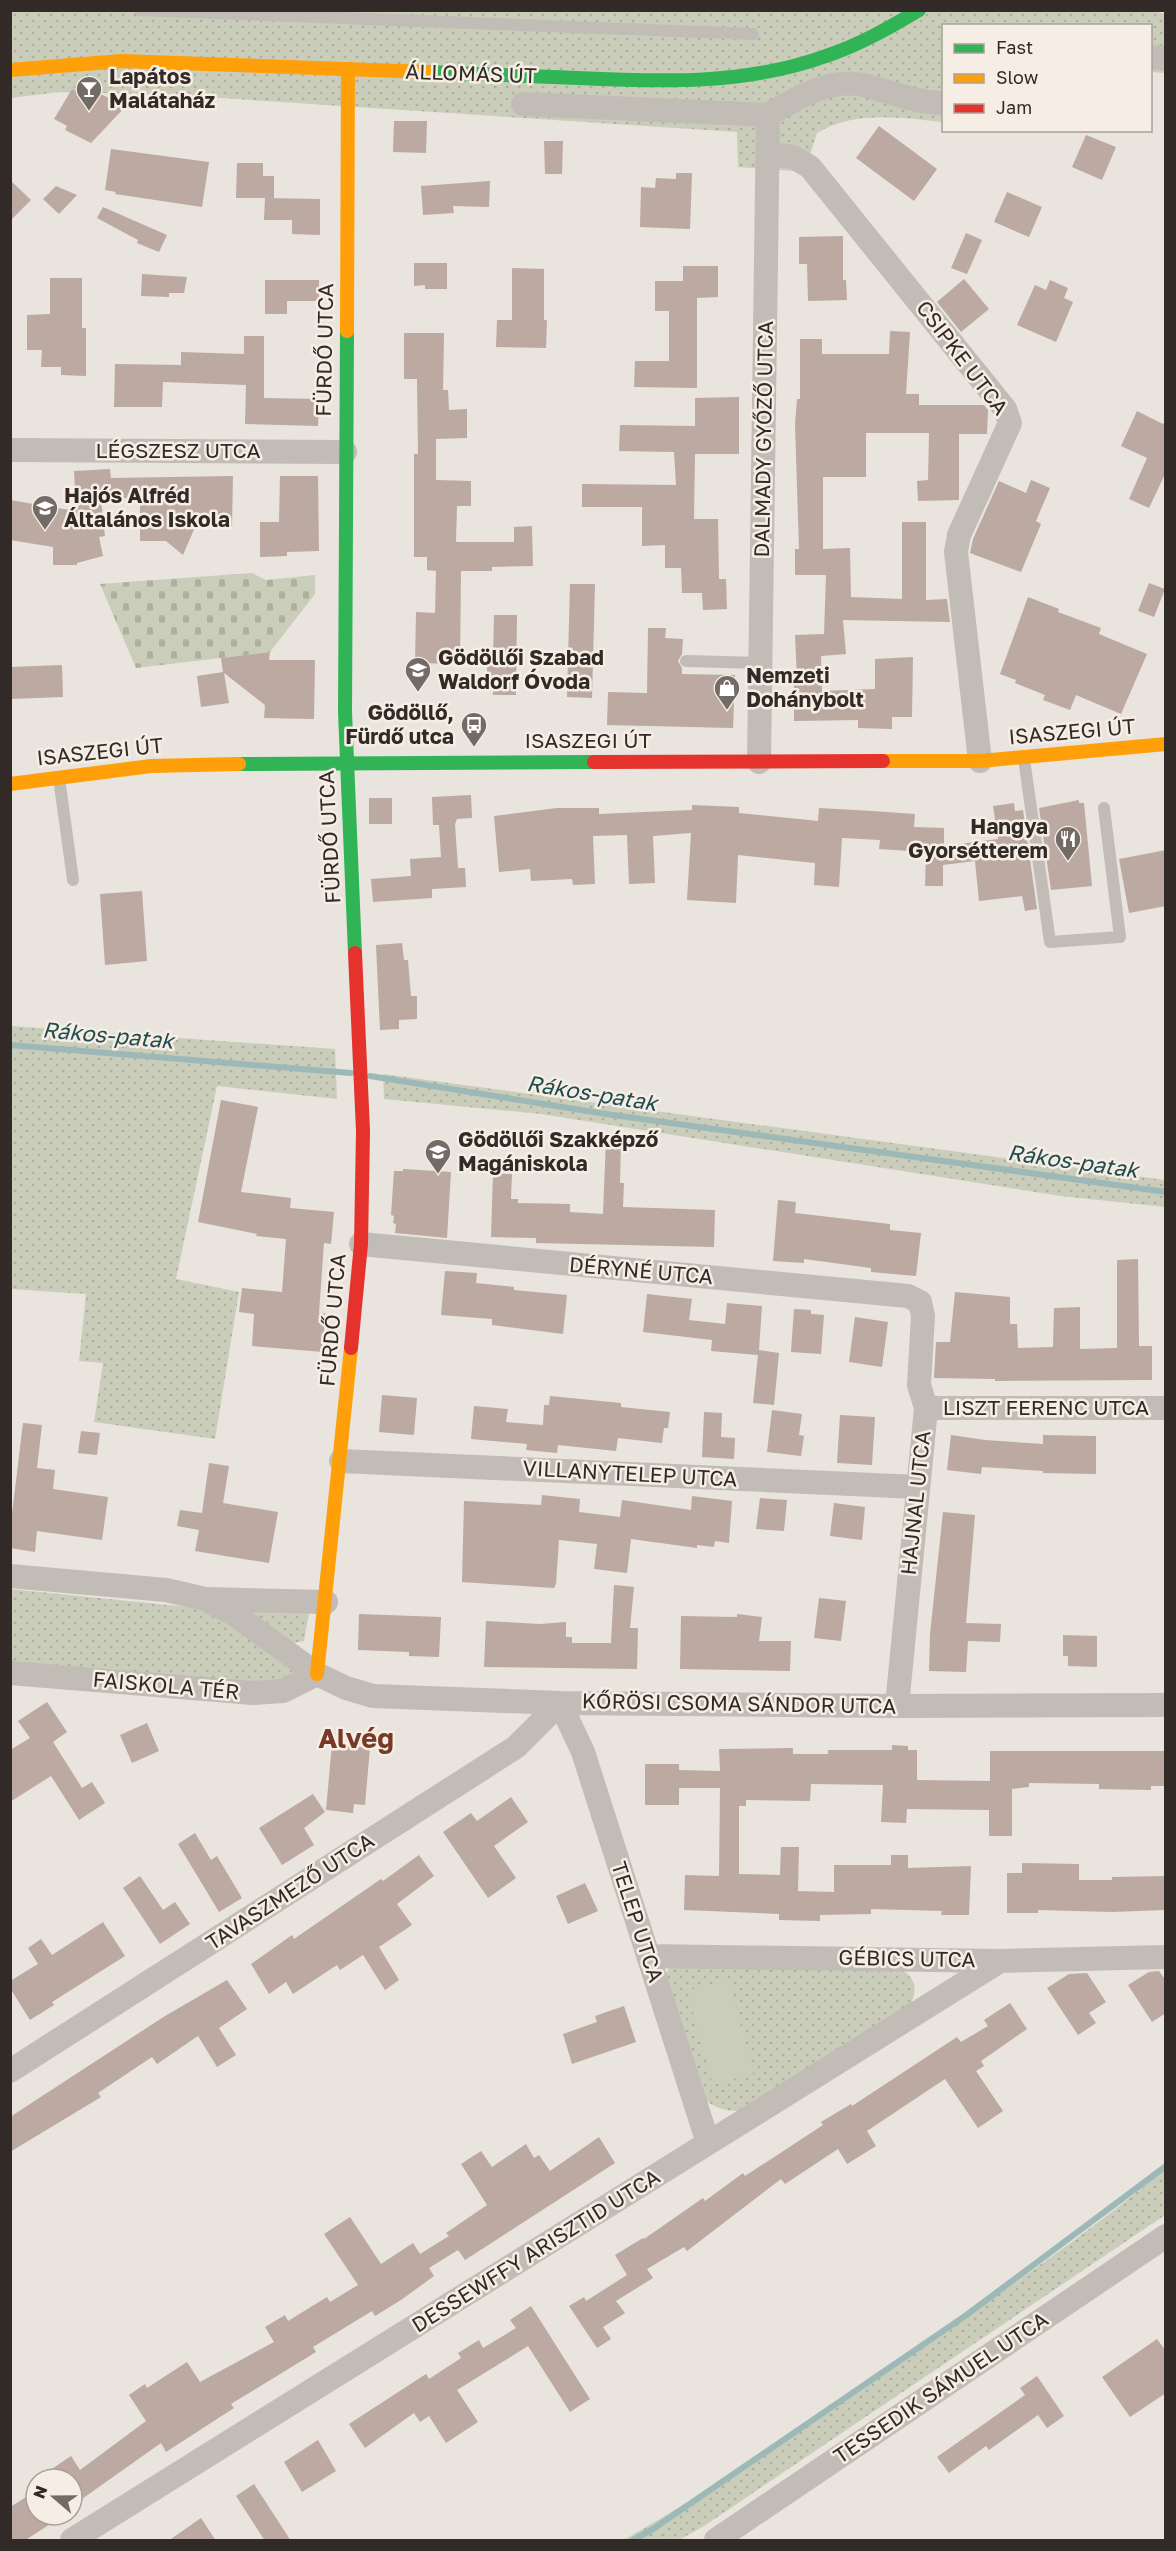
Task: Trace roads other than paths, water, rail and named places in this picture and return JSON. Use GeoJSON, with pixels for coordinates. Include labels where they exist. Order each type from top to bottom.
{"type":"FeatureCollection","features":[{"type":"Feature","properties":{"kind":"main road","name":"ÁLLOMÁS ÚT"},"geometry":{"type":"LineString","coordinates":[[10,70],[121,61],[659,82],[712,80],[759,74],[806,64],[874,37],[919,10]]}},
{"type":"Feature","properties":{"kind":"main road","name":"FÜRDŐ UTCA"},"geometry":{"type":"LineString","coordinates":[[326,1602],[361,1244],[362,1061],[345,712],[348,69]]}},
{"type":"Feature","properties":{"kind":"main road","name":"ISASZEGI ÚT"},"geometry":{"type":"LineString","coordinates":[[10,784],[152,766],[347,762],[980,762],[1166,744]]}},
{"type":"Feature","properties":{"kind":"main road"},"geometry":{"type":"LineString","coordinates":[[317,1674],[326,1602]]}},
{"type":"Feature","properties":{"kind":"street"},"geometry":{"type":"LineString","coordinates":[[768,115],[802,96],[829,86],[860,84],[917,100],[942,103]]}},
{"type":"Feature","properties":{"kind":"street","name":"ÁLLOMÁS ÚT"},"geometry":{"type":"LineString","coordinates":[[523,104],[768,115]]}},
{"type":"Feature","properties":{"kind":"street","name":"DALMADY GYŐZŐ UTCA"},"geometry":{"type":"LineString","coordinates":[[759,762],[768,115]]}},
{"type":"Feature","properties":{"kind":"street","name":"CSIPKE UTCA"},"geometry":{"type":"LineString","coordinates":[[769,154],[793,157],[810,167],[1005,409],[1010,423],[959,535],[956,552],[980,762]]}},
{"type":"Feature","properties":{"kind":"street","name":"LÉGSZESZ UTCA"},"geometry":{"type":"LineString","coordinates":[[10,450],[345,452]]}},
{"type":"Feature","properties":{"kind":"street","name":"DÉRYNÉ UTCA"},"geometry":{"type":"LineString","coordinates":[[361,1244],[908,1296],[920,1302]]}},
{"type":"Feature","properties":{"kind":"street","name":"HAJNAL UTCA"},"geometry":{"type":"LineString","coordinates":[[897,1706],[926,1408],[919,1385],[923,1316],[920,1302]]}},
{"type":"Feature","properties":{"kind":"street","name":"LISZT FERENC UTCA"},"geometry":{"type":"LineString","coordinates":[[926,1408],[1166,1408]]}},
{"type":"Feature","properties":{"kind":"street","name":"VILLANYTELEP UTCA"},"geometry":{"type":"LineString","coordinates":[[341,1461],[918,1487]]}},
{"type":"Feature","properties":{"kind":"street"},"geometry":{"type":"LineString","coordinates":[[10,1576],[166,1590],[205,1599],[234,1614],[317,1674]]}},
{"type":"Feature","properties":{"kind":"street"},"geometry":{"type":"LineString","coordinates":[[205,1599],[242,1598],[326,1602]]}},
{"type":"Feature","properties":{"kind":"street","name":"FAISKOLA TÉR"},"geometry":{"type":"LineString","coordinates":[[10,1673],[253,1693],[283,1691],[317,1674]]}},
{"type":"Feature","properties":{"kind":"street","name":"KŐRÖSI CSOMA SÁNDOR UTCA"},"geometry":{"type":"LineString","coordinates":[[317,1674],[346,1688],[373,1696],[561,1702],[897,1706],[1166,1705]]}},
{"type":"Feature","properties":{"kind":"street","name":"TELEP UTCA"},"geometry":{"type":"LineString","coordinates":[[561,1702],[583,1752],[708,2143]]}},
{"type":"Feature","properties":{"kind":"street","name":"TAVASZMEZŐ UTCA"},"geometry":{"type":"LineString","coordinates":[[10,2071],[516,1747],[561,1702]]}},
{"type":"Feature","properties":{"kind":"street","name":"GÉBICS UTCA"},"geometry":{"type":"LineString","coordinates":[[648,1956],[1000,1960],[1166,1958]]}},
{"type":"Feature","properties":{"kind":"street","name":"DESSEWFFY ARISZTID UTCA"},"geometry":{"type":"LineString","coordinates":[[72,2541],[1000,1960]]}},
{"type":"Feature","properties":{"kind":"street","name":"TESSEDIK SÁMUEL UTCA"},"geometry":{"type":"LineString","coordinates":[[716,2541],[1166,2236]]}},
{"type":"Feature","properties":{"kind":"lane"},"geometry":{"type":"LineString","coordinates":[[140,10],[753,34]]}},
{"type":"Feature","properties":{"kind":"lane"},"geometry":{"type":"LineString","coordinates":[[686,661],[761,663]]}},
{"type":"Feature","properties":{"kind":"lane"},"geometry":{"type":"LineString","coordinates":[[1024,758],[1050,942],[1120,937],[1104,808]]}},
{"type":"Feature","properties":{"kind":"lane"},"geometry":{"type":"LineString","coordinates":[[59,777],[73,880]]}},
{"type":"Feature","properties":{"kind":"waterway","name":"Rákos-patak"},"geometry":{"type":"LineString","coordinates":[[10,1045],[351,1073]]}},
{"type":"Feature","properties":{"kind":"waterway","name":"Rákos-patak"},"geometry":{"type":"LineString","coordinates":[[370,1076],[606,1114],[1166,1192]]}},
{"type":"Feature","properties":{"kind":"waterway"},"geometry":{"type":"LineString","coordinates":[[633,2540],[653,2529],[965,2316],[1166,2166]]}},
{"type":"Feature","properties":{"kind":"place","name":"Lapátos Malátaház"},"geometry":{"type":"Point","coordinates":[89,112]}},
{"type":"Feature","properties":{"kind":"place","name":"Hajós Alfréd Általános Iskola"},"geometry":{"type":"Point","coordinates":[45,531]}},
{"type":"Feature","properties":{"kind":"place","name":"Gödöllői Szabad Waldorf Óvoda"},"geometry":{"type":"Point","coordinates":[418,693]}},
{"type":"Feature","properties":{"kind":"place","name":"Nemzeti Dohánybolt"},"geometry":{"type":"Point","coordinates":[727,711]}},
{"type":"Feature","properties":{"kind":"place","name":"Gödöllő, Fürdő utca"},"geometry":{"type":"Point","coordinates":[474,748]}},
{"type":"Feature","properties":{"kind":"place","name":"Hangya Gyorsétterem"},"geometry":{"type":"Point","coordinates":[1068,862]}},
{"type":"Feature","properties":{"kind":"place","name":"Gödöllői Szakképző Magániskola"},"geometry":{"type":"Point","coordinates":[438,1175]}},
{"type":"Feature","properties":{"kind":"district","name":"Alvég"},"geometry":{"type":"Point","coordinates":[356,1739]}}]}
